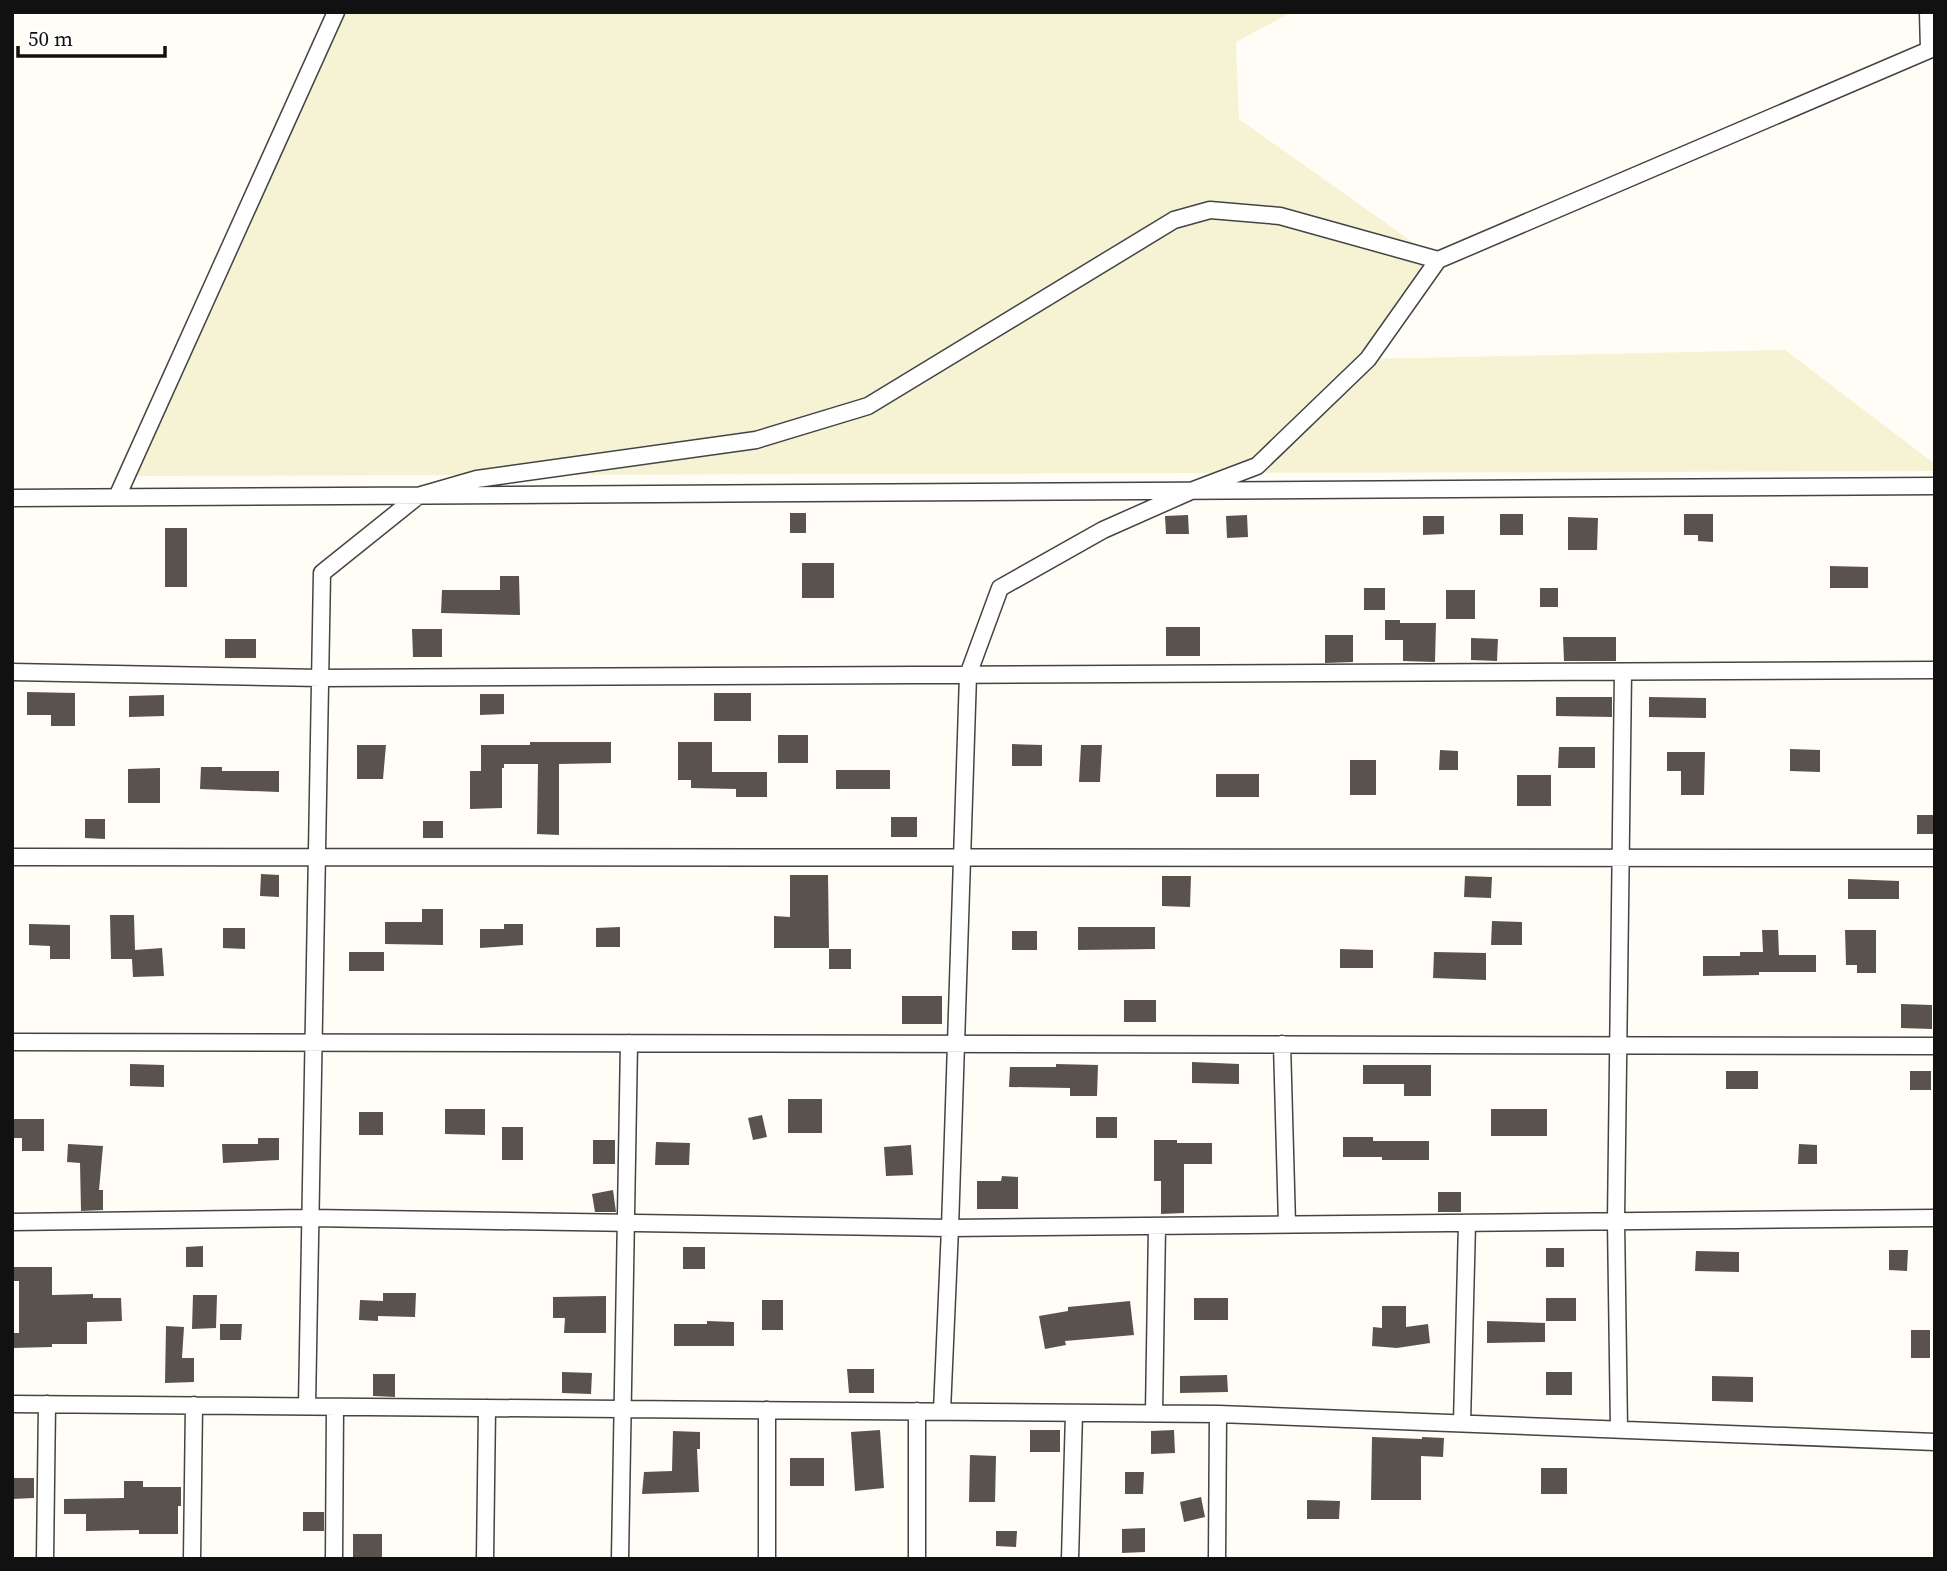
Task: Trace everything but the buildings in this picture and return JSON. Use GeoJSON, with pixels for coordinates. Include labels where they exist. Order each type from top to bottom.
{"type":"FeatureCollection","features":[{"type":"Feature","properties":{"kind":"street"},"geometry":{"type":"LineString","coordinates":[[117,497],[336,12]]}},
{"type":"Feature","properties":{"kind":"street"},"geometry":{"type":"LineString","coordinates":[[942,1411],[968,675],[1000,588],[1103,530],[1256,466],[1368,359],[1438,260],[1929,50],[1928,12]]}},
{"type":"Feature","properties":{"kind":"street"},"geometry":{"type":"LineString","coordinates":[[307,1406],[322,573],[418,496],[477,479],[756,440],[869,406],[1174,220],[1210,211],[1280,216],[1438,260]]}},
{"type":"Feature","properties":{"kind":"street"},"geometry":{"type":"LineString","coordinates":[[12,498],[1935,486]]}},
{"type":"Feature","properties":{"kind":"street"},"geometry":{"type":"LineString","coordinates":[[12,671],[320,678],[1935,670]]}},
{"type":"Feature","properties":{"kind":"street"},"geometry":{"type":"LineString","coordinates":[[1619,1429],[1616,1221],[1623,672]]}},
{"type":"Feature","properties":{"kind":"street"},"geometry":{"type":"LineString","coordinates":[[12,857],[1935,858]]}},
{"type":"Feature","properties":{"kind":"street"},"geometry":{"type":"LineString","coordinates":[[12,1042],[1935,1046]]}},
{"type":"Feature","properties":{"kind":"street"},"geometry":{"type":"LineString","coordinates":[[620,1559],[629,1043]]}},
{"type":"Feature","properties":{"kind":"street"},"geometry":{"type":"LineString","coordinates":[[1282,1044],[1287,1224]]}},
{"type":"Feature","properties":{"kind":"street"},"geometry":{"type":"LineString","coordinates":[[12,1222],[310,1218],[950,1228],[1935,1218]]}},
{"type":"Feature","properties":{"kind":"street"},"geometry":{"type":"LineString","coordinates":[[1462,1423],[1467,1223]]}},
{"type":"Feature","properties":{"kind":"street"},"geometry":{"type":"LineString","coordinates":[[1154,1413],[1157,1226]]}},
{"type":"Feature","properties":{"kind":"street"},"geometry":{"type":"LineString","coordinates":[[12,1404],[1218,1413],[1935,1442]]}},
{"type":"Feature","properties":{"kind":"street"},"geometry":{"type":"LineString","coordinates":[[45,1559],[47,1404]]}},
{"type":"Feature","properties":{"kind":"street"},"geometry":{"type":"LineString","coordinates":[[192,1559],[194,1405]]}},
{"type":"Feature","properties":{"kind":"street"},"geometry":{"type":"LineString","coordinates":[[334,1559],[335,1407]]}},
{"type":"Feature","properties":{"kind":"street"},"geometry":{"type":"LineString","coordinates":[[485,1559],[487,1408]]}},
{"type":"Feature","properties":{"kind":"street"},"geometry":{"type":"LineString","coordinates":[[767,1410],[767,1559]]}},
{"type":"Feature","properties":{"kind":"street"},"geometry":{"type":"LineString","coordinates":[[917,1411],[917,1559]]}},
{"type":"Feature","properties":{"kind":"street"},"geometry":{"type":"LineString","coordinates":[[1070,1559],[1074,1413]]}},
{"type":"Feature","properties":{"kind":"street"},"geometry":{"type":"LineString","coordinates":[[1217,1559],[1218,1413]]}},
{"type":"Feature","properties":{"kind":"shaded area"},"geometry":{"type":"Polygon","coordinates":[[[336,12],[1292,12],[1236,42],[1239,119],[1438,260],[1368,359],[1785,350],[1935,464],[1935,471],[127,476],[336,12]]]}}]}
